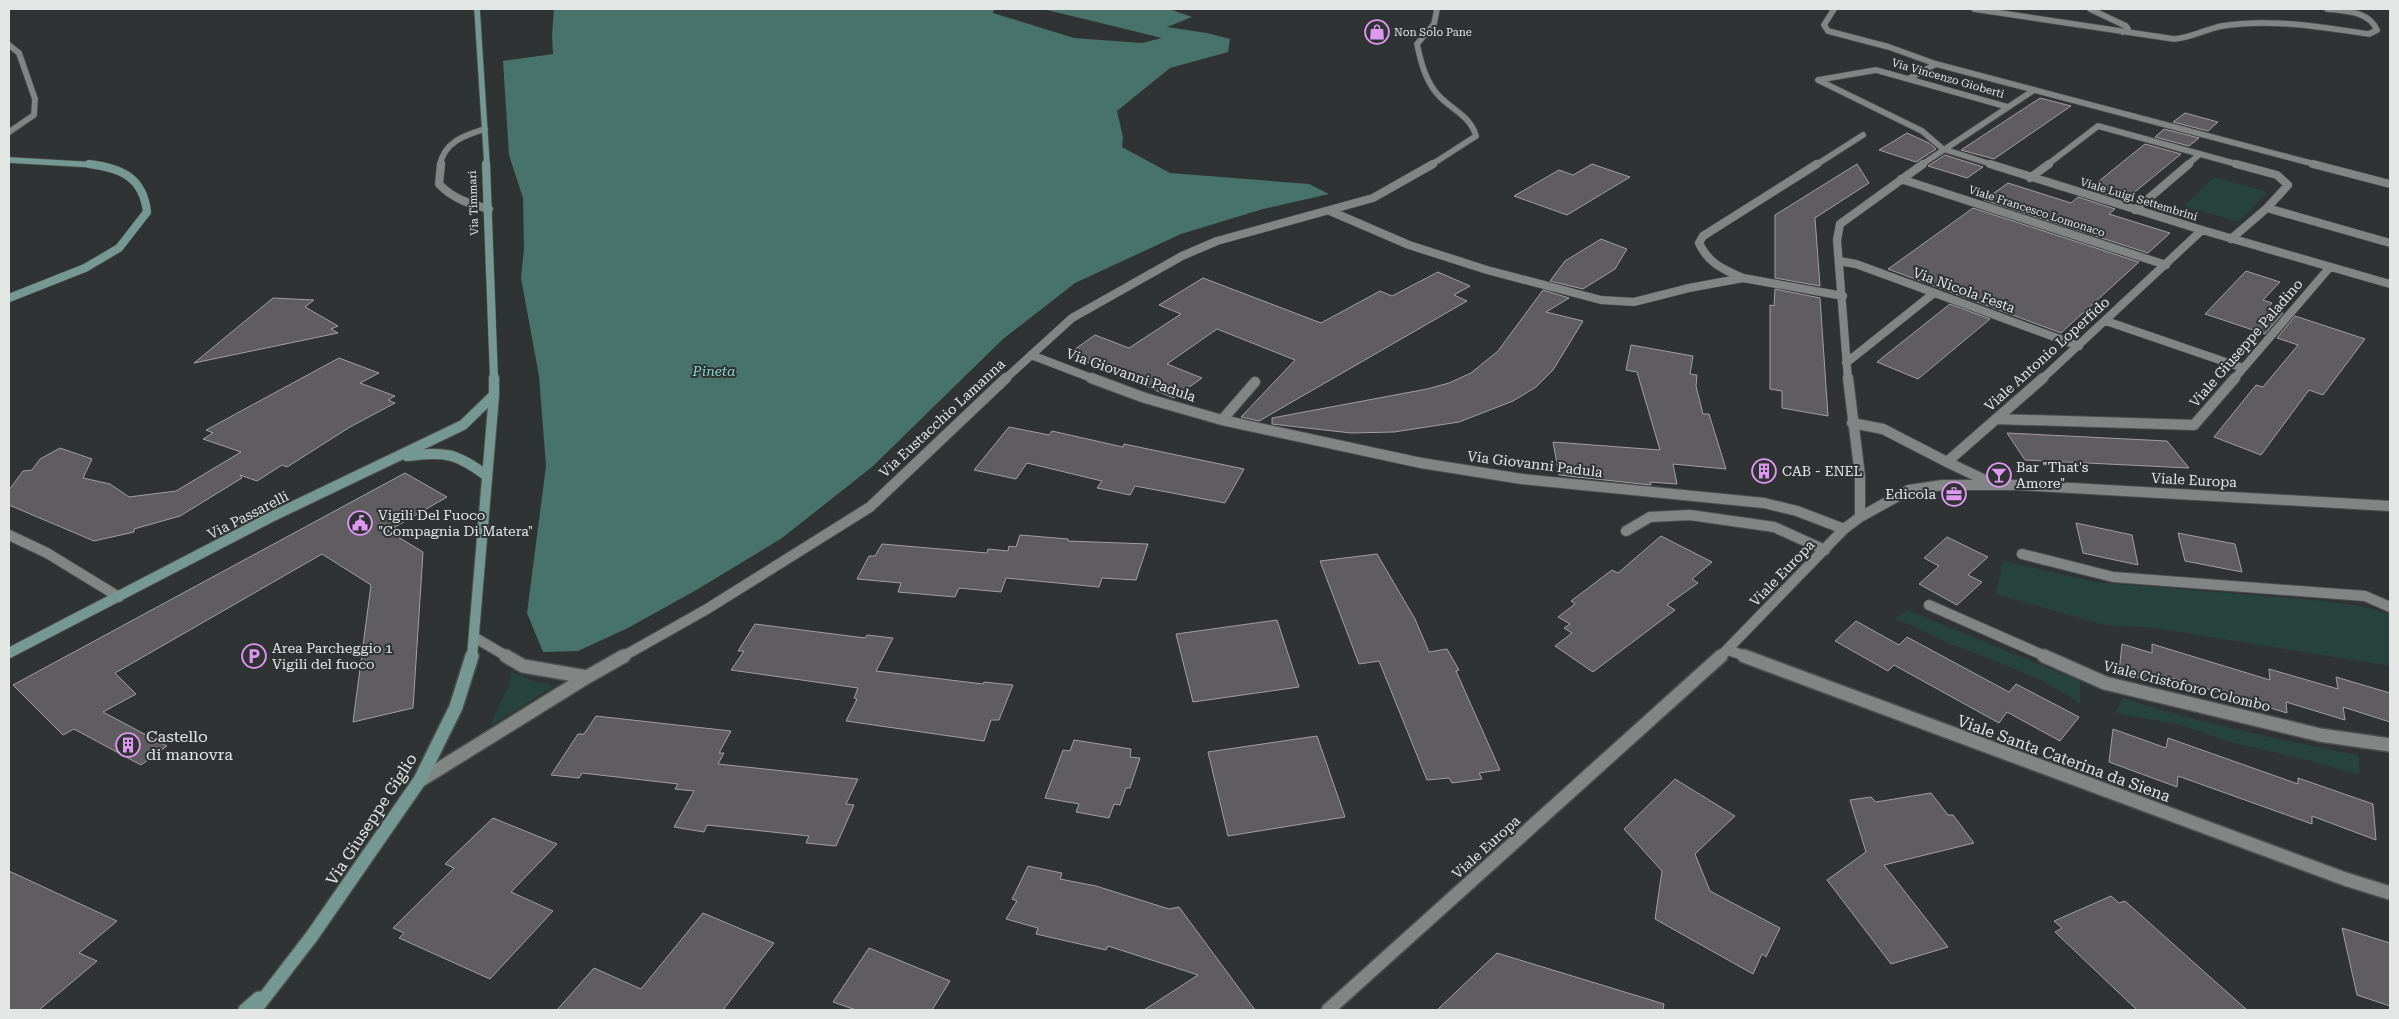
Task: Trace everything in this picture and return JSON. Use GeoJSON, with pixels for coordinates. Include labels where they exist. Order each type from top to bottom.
{"type":"FeatureCollection","features":[{"type":"Feature","properties":{"kind":"main road","name":"Via Timmari"},"geometry":{"type":"LineString","coordinates":[[476,9],[489,209],[494,395]]}},
{"type":"Feature","properties":{"kind":"main road"},"geometry":{"type":"LineString","coordinates":[[9,160],[85,164],[115,169],[136,181],[146,198],[147,212],[119,248],[85,268],[9,298]]}},
{"type":"Feature","properties":{"kind":"main road","name":"Via Passarelli"},"geometry":{"type":"LineString","coordinates":[[9,653],[272,517],[463,425],[494,395]]}},
{"type":"Feature","properties":{"kind":"main road","name":"Via Giuseppe Giglio"},"geometry":{"type":"LineString","coordinates":[[272,988],[312,936],[420,780],[456,707],[473,654],[494,395]]}},
{"type":"Feature","properties":{"kind":"main road"},"geometry":{"type":"LineString","coordinates":[[399,457],[448,452],[464,458],[487,476]]}},
{"type":"Feature","properties":{"kind":"main road"},"geometry":{"type":"LineString","coordinates":[[245,1010],[272,988]]}},
{"type":"Feature","properties":{"kind":"main road"},"geometry":{"type":"LineString","coordinates":[[256,1010],[272,988]]}},
{"type":"Feature","properties":{"kind":"street","name":"Via Eustacchio Lamanna"},"geometry":{"type":"LineString","coordinates":[[420,780],[506,724],[707,609],[870,507],[1031,354],[1072,318],[1182,256],[1217,241],[1373,198],[1392,189],[1476,136],[1473,125],[1436,92],[1420,61],[1417,44],[1432,27],[1438,15],[1437,9]]}},
{"type":"Feature","properties":{"kind":"street"},"geometry":{"type":"LineString","coordinates":[[1834,9],[1824,25],[1828,31],[1888,47],[1936,64],[2166,126],[2216,136],[2390,184]]}},
{"type":"Feature","properties":{"kind":"street"},"geometry":{"type":"LineString","coordinates":[[1974,9],[2174,39],[2186,38],[2221,26],[2276,21],[2369,34],[2377,30],[2374,23],[2364,17],[2327,9]]}},
{"type":"Feature","properties":{"kind":"street"},"geometry":{"type":"LineString","coordinates":[[2090,9],[2126,26],[2128,29],[2123,32]]}},
{"type":"Feature","properties":{"kind":"street"},"geometry":{"type":"LineString","coordinates":[[9,45],[19,53],[35,99],[34,115],[9,132]]}},
{"type":"Feature","properties":{"kind":"street"},"geometry":{"type":"LineString","coordinates":[[1908,79],[1936,64]]}},
{"type":"Feature","properties":{"kind":"street","name":"Via Vincenzo Gioberti"},"geometry":{"type":"LineString","coordinates":[[1944,150],[1922,131],[1818,80],[1876,70],[2008,107]]}},
{"type":"Feature","properties":{"kind":"street","name":"Via Vincenzo Gioberti"},"geometry":{"type":"LineString","coordinates":[[1860,517],[1860,476],[1846,364],[1843,296],[1837,240],[1840,224],[1902,179],[2034,90]]}},
{"type":"Feature","properties":{"kind":"street"},"geometry":{"type":"LineString","coordinates":[[2030,178],[2098,126],[2278,175],[2288,184],[2267,208],[2231,238]]}},
{"type":"Feature","properties":{"kind":"street"},"geometry":{"type":"LineString","coordinates":[[485,129],[457,140],[443,150],[439,163],[439,184],[448,194],[463,202],[489,209]]}},
{"type":"Feature","properties":{"kind":"street"},"geometry":{"type":"LineString","coordinates":[[1843,296],[1743,278],[1708,260],[1702,253],[1699,244],[1703,236],[1863,135]]}},
{"type":"Feature","properties":{"kind":"street","name":"Viale Luigi Settembrini"},"geometry":{"type":"LineString","coordinates":[[1944,150],[2135,210],[2330,267]]}},
{"type":"Feature","properties":{"kind":"street"},"geometry":{"type":"LineString","coordinates":[[2135,210],[2200,154]]}},
{"type":"Feature","properties":{"kind":"street","name":"Viale Francesco Lomonaco"},"geometry":{"type":"LineString","coordinates":[[1902,179],[2166,265]]}},
{"type":"Feature","properties":{"kind":"street"},"geometry":{"type":"LineString","coordinates":[[2267,208],[2390,243]]}},
{"type":"Feature","properties":{"kind":"street"},"geometry":{"type":"LineString","coordinates":[[1330,211],[1409,245],[1487,270],[1601,300],[1634,302],[1689,288],[1743,278]]}},
{"type":"Feature","properties":{"kind":"street","name":"Viale Antonio Loperfido"},"geometry":{"type":"LineString","coordinates":[[1947,462],[2079,346],[2202,230]]}},
{"type":"Feature","properties":{"kind":"street","name":"Via Nicola Festa"},"geometry":{"type":"LineString","coordinates":[[1839,261],[1856,264],[2079,346]]}},
{"type":"Feature","properties":{"kind":"street"},"geometry":{"type":"LineString","coordinates":[[2330,267],[2390,284]]}},
{"type":"Feature","properties":{"kind":"street","name":"Viale Giuseppe Paladino"},"geometry":{"type":"LineString","coordinates":[[1996,419],[2194,425],[2330,267]]}},
{"type":"Feature","properties":{"kind":"street"},"geometry":{"type":"LineString","coordinates":[[1846,364],[1934,292]]}},
{"type":"Feature","properties":{"kind":"street"},"geometry":{"type":"LineString","coordinates":[[2106,321],[2243,368]]}},
{"type":"Feature","properties":{"kind":"street","name":"Via Giovanni Padula"},"geometry":{"type":"LineString","coordinates":[[1031,354],[1145,398],[1222,420],[1421,463],[1504,476],[1764,502],[1797,511],[1844,529]]}},
{"type":"Feature","properties":{"kind":"street"},"geometry":{"type":"LineString","coordinates":[[1222,420],[1255,382]]}},
{"type":"Feature","properties":{"kind":"street"},"geometry":{"type":"LineString","coordinates":[[1852,424],[1883,429],[1994,485]]}},
{"type":"Feature","properties":{"kind":"street","name":"Viale Europa"},"geometry":{"type":"LineString","coordinates":[[1328,1010],[1728,650],[1844,529],[1860,517],[1909,490],[1943,485],[1994,485],[2390,506]]}},
{"type":"Feature","properties":{"kind":"street"},"geometry":{"type":"LineString","coordinates":[[1626,531],[1650,517],[1690,515],[1774,527],[1825,550]]}},
{"type":"Feature","properties":{"kind":"street"},"geometry":{"type":"LineString","coordinates":[[9,535],[47,553],[119,597]]}},
{"type":"Feature","properties":{"kind":"street"},"geometry":{"type":"LineString","coordinates":[[2022,554],[2113,576],[2365,596],[2390,607]]}},
{"type":"Feature","properties":{"kind":"street","name":"Viale Cristoforo Colombo"},"geometry":{"type":"LineString","coordinates":[[1929,605],[2105,683],[2320,735],[2390,746]]}},
{"type":"Feature","properties":{"kind":"street"},"geometry":{"type":"LineString","coordinates":[[474,637],[523,666],[587,677]]}},
{"type":"Feature","properties":{"kind":"street","name":"Viale Santa Caterina da Siena"},"geometry":{"type":"LineString","coordinates":[[1728,650],[2345,879],[2390,893]]}},
{"type":"Feature","properties":{"kind":"green space","name":"Pineta"},"geometry":{"type":"Polygon","coordinates":[[[554,9],[994,9],[993,13],[1074,38],[1142,43],[1162,38],[1043,9],[1169,9],[1192,17],[1167,27],[1207,33],[1230,39],[1228,52],[1170,68],[1117,111],[1123,137],[1122,147],[1170,173],[1309,184],[1329,194],[1263,209],[1181,234],[1075,283],[1003,339],[872,467],[782,538],[698,589],[628,628],[578,651],[543,652],[527,613],[546,466],[539,376],[521,278],[524,249],[523,198],[509,155],[503,61],[553,54],[554,9]]]}},
{"type":"Feature","properties":{"kind":"green space"},"geometry":{"type":"Polygon","coordinates":[[[2214,177],[2267,192],[2239,222],[2184,206],[2214,177]]]}},
{"type":"Feature","properties":{"kind":"green space"},"geometry":{"type":"Polygon","coordinates":[[[2003,561],[2095,582],[2324,601],[2360,606],[2390,614],[2390,666],[2155,628],[2104,625],[1996,594],[2003,561]]]}},
{"type":"Feature","properties":{"kind":"green space"},"geometry":{"type":"Polygon","coordinates":[[[1907,610],[2080,681],[2080,704],[2040,680],[1895,619],[1907,610]]]}},
{"type":"Feature","properties":{"kind":"green space"},"geometry":{"type":"Polygon","coordinates":[[[511,671],[533,681],[551,684],[551,688],[490,726],[509,684],[511,671]]]}},
{"type":"Feature","properties":{"kind":"green space"},"geometry":{"type":"Polygon","coordinates":[[[2123,698],[2240,730],[2358,755],[2360,775],[2311,761],[2230,742],[2181,725],[2115,713],[2123,698]]]}},
{"type":"Feature","properties":{"kind":"building"},"geometry":{"type":"Polygon","coordinates":[[[2040,98],[2071,106],[1994,159],[1961,150],[2040,98]]]}},
{"type":"Feature","properties":{"kind":"building"},"geometry":{"type":"Polygon","coordinates":[[[2185,113],[2218,122],[2208,131],[2173,122],[2185,113]]]}},
{"type":"Feature","properties":{"kind":"building"},"geometry":{"type":"Polygon","coordinates":[[[2164,129],[2199,138],[2189,146],[2155,137],[2164,129]]]}},
{"type":"Feature","properties":{"kind":"building"},"geometry":{"type":"Polygon","coordinates":[[[1907,133],[1929,143],[1936,149],[1916,162],[1879,150],[1907,133]]]}},
{"type":"Feature","properties":{"kind":"building"},"geometry":{"type":"Polygon","coordinates":[[[2145,144],[2181,154],[2125,200],[2089,189],[2145,144]]]}},
{"type":"Feature","properties":{"kind":"building"},"geometry":{"type":"Polygon","coordinates":[[[1945,155],[1983,167],[1967,178],[1928,166],[1945,155]]]}},
{"type":"Feature","properties":{"kind":"building"},"geometry":{"type":"Polygon","coordinates":[[[1592,164],[1630,177],[1567,215],[1514,196],[1559,170],[1573,175],[1592,164]]]}},
{"type":"Feature","properties":{"kind":"building"},"geometry":{"type":"Polygon","coordinates":[[[1857,164],[1869,183],[1815,218],[1820,286],[1775,278],[1775,215],[1857,164]]]}},
{"type":"Feature","properties":{"kind":"building"},"geometry":{"type":"Polygon","coordinates":[[[2008,183],[2071,203],[2078,197],[2115,209],[2109,214],[2170,233],[2148,253],[1984,200],[2008,183]]]}},
{"type":"Feature","properties":{"kind":"building"},"geometry":{"type":"Polygon","coordinates":[[[1973,208],[2139,262],[2061,333],[1888,269],[1973,208]]]}},
{"type":"Feature","properties":{"kind":"building"},"geometry":{"type":"Polygon","coordinates":[[[1601,239],[1627,249],[1615,269],[1583,289],[1550,281],[1565,261],[1601,239]]]}},
{"type":"Feature","properties":{"kind":"building"},"geometry":{"type":"Polygon","coordinates":[[[2246,271],[2280,282],[2263,300],[2272,303],[2268,308],[2283,313],[2265,334],[2205,314],[2246,271]]]}},
{"type":"Feature","properties":{"kind":"building"},"geometry":{"type":"Polygon","coordinates":[[[1438,272],[1470,286],[1454,295],[1467,301],[1259,421],[1241,417],[1295,360],[1217,329],[1167,364],[1202,378],[1174,398],[1068,354],[1095,335],[1129,348],[1181,314],[1159,305],[1203,278],[1321,323],[1380,291],[1392,296],[1438,272]]]}},
{"type":"Feature","properties":{"kind":"building"},"geometry":{"type":"Polygon","coordinates":[[[1775,289],[1820,298],[1828,416],[1782,408],[1782,391],[1770,389],[1770,305],[1774,306],[1775,289]]]}},
{"type":"Feature","properties":{"kind":"building"},"geometry":{"type":"Polygon","coordinates":[[[1543,290],[1569,298],[1546,312],[1583,321],[1553,370],[1536,387],[1513,401],[1459,422],[1394,432],[1351,433],[1272,424],[1272,418],[1427,389],[1449,383],[1471,373],[1498,351],[1543,290]]]}},
{"type":"Feature","properties":{"kind":"building"},"geometry":{"type":"Polygon","coordinates":[[[273,298],[314,300],[305,307],[338,326],[331,329],[338,333],[194,363],[273,298]]]}},
{"type":"Feature","properties":{"kind":"building"},"geometry":{"type":"Polygon","coordinates":[[[1950,304],[1990,319],[1918,379],[1877,362],[1950,304]]]}},
{"type":"Feature","properties":{"kind":"building"},"geometry":{"type":"Polygon","coordinates":[[[2295,316],[2365,339],[2323,395],[2309,390],[2261,455],[2214,437],[2256,385],[2263,387],[2298,345],[2277,338],[2295,316]]]}},
{"type":"Feature","properties":{"kind":"building"},"geometry":{"type":"Polygon","coordinates":[[[1631,345],[1693,356],[1690,374],[1697,375],[1696,386],[1703,414],[1709,414],[1726,469],[1673,464],[1677,484],[1650,482],[1651,485],[1559,475],[1553,442],[1660,450],[1637,372],[1626,370],[1631,345]]]}},
{"type":"Feature","properties":{"kind":"building"},"geometry":{"type":"Polygon","coordinates":[[[339,358],[379,373],[360,383],[395,396],[388,400],[395,403],[350,427],[287,467],[282,465],[257,481],[240,475],[242,478],[180,516],[134,529],[134,532],[94,541],[9,505],[9,490],[23,471],[32,470],[40,459],[60,448],[92,459],[83,478],[110,484],[129,497],[176,491],[241,452],[203,439],[213,433],[206,430],[339,358]]]}},
{"type":"Feature","properties":{"kind":"building"},"geometry":{"type":"Polygon","coordinates":[[[1009,427],[1049,435],[1052,431],[1123,447],[1124,444],[1244,469],[1225,503],[1135,486],[1130,495],[1097,488],[1102,481],[1027,463],[1016,479],[974,470],[1009,427]]]}},
{"type":"Feature","properties":{"kind":"building"},"geometry":{"type":"Polygon","coordinates":[[[2007,433],[2167,441],[2189,468],[2025,460],[2007,433]]]}},
{"type":"Feature","properties":{"kind":"building"},"geometry":{"type":"Polygon","coordinates":[[[405,473],[447,497],[388,531],[423,552],[413,708],[353,722],[371,585],[322,554],[115,673],[136,694],[103,712],[167,746],[141,765],[74,729],[63,735],[13,685],[405,473]]]}},
{"type":"Feature","properties":{"kind":"building"},"geometry":{"type":"Polygon","coordinates":[[[2076,523],[2132,535],[2138,565],[2083,553],[2076,523]]]}},
{"type":"Feature","properties":{"kind":"building"},"geometry":{"type":"Polygon","coordinates":[[[2178,533],[2235,544],[2242,572],[2185,561],[2178,533]]]}},
{"type":"Feature","properties":{"kind":"building"},"geometry":{"type":"Polygon","coordinates":[[[1020,535],[1068,539],[1068,541],[1148,544],[1136,580],[1102,578],[1099,587],[1006,578],[1001,592],[959,588],[955,597],[898,592],[901,583],[857,579],[869,556],[875,556],[882,544],[987,553],[988,549],[1008,551],[1009,546],[1016,547],[1020,535]]]}},
{"type":"Feature","properties":{"kind":"building"},"geometry":{"type":"Polygon","coordinates":[[[1661,536],[1712,562],[1692,579],[1698,583],[1667,605],[1675,610],[1593,672],[1555,646],[1572,633],[1564,628],[1570,624],[1558,617],[1575,604],[1571,601],[1612,570],[1618,573],[1661,536]]]}},
{"type":"Feature","properties":{"kind":"building"},"geometry":{"type":"Polygon","coordinates":[[[1947,537],[1988,557],[1968,575],[1982,582],[1957,605],[1919,584],[1939,566],[1924,558],[1947,537]]]}},
{"type":"Feature","properties":{"kind":"building"},"geometry":{"type":"Polygon","coordinates":[[[1377,554],[1415,619],[1429,652],[1447,649],[1459,670],[1456,671],[1500,770],[1479,773],[1482,779],[1452,783],[1449,778],[1427,780],[1379,661],[1359,664],[1320,561],[1377,554]]]}},
{"type":"Feature","properties":{"kind":"building"},"geometry":{"type":"Polygon","coordinates":[[[1277,620],[1299,687],[1193,702],[1176,634],[1277,620]]]}},
{"type":"Feature","properties":{"kind":"building"},"geometry":{"type":"Polygon","coordinates":[[[1856,621],[1899,645],[1907,637],[2009,692],[2016,684],[2079,717],[2060,741],[2007,712],[1999,723],[1894,665],[1888,671],[1835,641],[1856,621]]]}},
{"type":"Feature","properties":{"kind":"building"},"geometry":{"type":"Polygon","coordinates":[[[755,624],[865,638],[867,635],[893,638],[876,671],[983,684],[984,682],[1013,685],[999,720],[991,720],[984,741],[846,721],[857,699],[854,698],[858,688],[731,670],[744,651],[738,651],[755,624]]]}},
{"type":"Feature","properties":{"kind":"building"},"geometry":{"type":"Polygon","coordinates":[[[2122,644],[2152,653],[2152,644],[2270,680],[2269,669],[2338,689],[2336,677],[2390,693],[2390,722],[2343,707],[2345,720],[2286,702],[2287,713],[2165,676],[2166,686],[2119,672],[2122,644]]]}},
{"type":"Feature","properties":{"kind":"building"},"geometry":{"type":"Polygon","coordinates":[[[596,716],[731,731],[719,753],[724,753],[718,764],[858,779],[846,804],[854,805],[836,846],[806,843],[809,836],[707,825],[704,832],[674,827],[694,791],[675,789],[678,784],[582,773],[579,778],[551,775],[578,734],[584,734],[596,716]]]}},
{"type":"Feature","properties":{"kind":"building"},"geometry":{"type":"Polygon","coordinates":[[[2113,729],[2166,748],[2168,738],[2298,784],[2298,778],[2373,804],[2376,840],[2312,816],[2312,824],[2178,776],[2177,787],[2109,762],[2113,729]]]}},
{"type":"Feature","properties":{"kind":"building"},"geometry":{"type":"Polygon","coordinates":[[[1317,736],[1345,817],[1228,836],[1208,752],[1317,736]]]}},
{"type":"Feature","properties":{"kind":"building"},"geometry":{"type":"Polygon","coordinates":[[[1074,740],[1131,749],[1130,757],[1140,758],[1130,788],[1126,788],[1120,805],[1114,804],[1109,818],[1076,812],[1079,804],[1045,798],[1063,750],[1070,751],[1074,740]]]}},
{"type":"Feature","properties":{"kind":"building"},"geometry":{"type":"Polygon","coordinates":[[[1675,779],[1735,816],[1695,854],[1710,891],[1780,928],[1766,957],[1762,954],[1753,974],[1655,919],[1662,871],[1624,829],[1675,779]]]}},
{"type":"Feature","properties":{"kind":"building"},"geometry":{"type":"Polygon","coordinates":[[[1931,793],[1948,815],[1953,815],[1974,843],[1884,865],[1948,947],[1891,964],[1827,880],[1866,852],[1850,800],[1871,797],[1876,802],[1931,793]]]}},
{"type":"Feature","properties":{"kind":"building"},"geometry":{"type":"Polygon","coordinates":[[[493,818],[557,844],[511,892],[553,911],[490,979],[399,938],[404,933],[393,928],[454,868],[445,864],[493,818]]]}},
{"type":"Feature","properties":{"kind":"building"},"geometry":{"type":"Polygon","coordinates":[[[1028,866],[1062,873],[1060,879],[1096,886],[1169,909],[1179,907],[1255,1010],[1144,1010],[1198,975],[1108,946],[1106,950],[1036,934],[1038,928],[1006,919],[1017,901],[1012,899],[1028,866]]]}},
{"type":"Feature","properties":{"kind":"building"},"geometry":{"type":"Polygon","coordinates":[[[9,871],[117,921],[79,953],[97,961],[39,1010],[9,1010],[9,871]]]}},
{"type":"Feature","properties":{"kind":"building"},"geometry":{"type":"Polygon","coordinates":[[[2111,896],[2119,903],[2125,901],[2247,1010],[2137,1010],[2055,932],[2062,928],[2054,921],[2111,896]]]}},
{"type":"Feature","properties":{"kind":"building"},"geometry":{"type":"Polygon","coordinates":[[[703,913],[774,943],[723,1010],[557,1010],[594,968],[641,989],[703,913]]]}},
{"type":"Feature","properties":{"kind":"building"},"geometry":{"type":"Polygon","coordinates":[[[2342,928],[2390,943],[2390,1006],[2357,995],[2342,928]]]}},
{"type":"Feature","properties":{"kind":"building"},"geometry":{"type":"Polygon","coordinates":[[[869,948],[950,981],[932,1010],[856,1010],[833,1002],[869,948]]]}},
{"type":"Feature","properties":{"kind":"building"},"geometry":{"type":"Polygon","coordinates":[[[1497,953],[1664,1004],[1663,1010],[1437,1010],[1497,953]]]}},
{"type":"Feature","properties":{"kind":"place","name":"Non Solo Pane"},"geometry":{"type":"Point","coordinates":[1377,32]}},
{"type":"Feature","properties":{"kind":"place","name":"CAB - ENEL"},"geometry":{"type":"Point","coordinates":[1764,471]}},
{"type":"Feature","properties":{"kind":"place","name":"Bar \"That's Amore\""},"geometry":{"type":"Point","coordinates":[1999,475]}},
{"type":"Feature","properties":{"kind":"place","name":"Edicola"},"geometry":{"type":"Point","coordinates":[1954,494]}},
{"type":"Feature","properties":{"kind":"place","name":"Vigili Del Fuoco \"Compagnia Di Matera\""},"geometry":{"type":"Point","coordinates":[360,523]}},
{"type":"Feature","properties":{"kind":"place","name":"Area Parcheggio 1 Vigili del fuoco"},"geometry":{"type":"Point","coordinates":[254,656]}},
{"type":"Feature","properties":{"kind":"place","name":"Castello di manovra"},"geometry":{"type":"Point","coordinates":[128,745]}}]}
